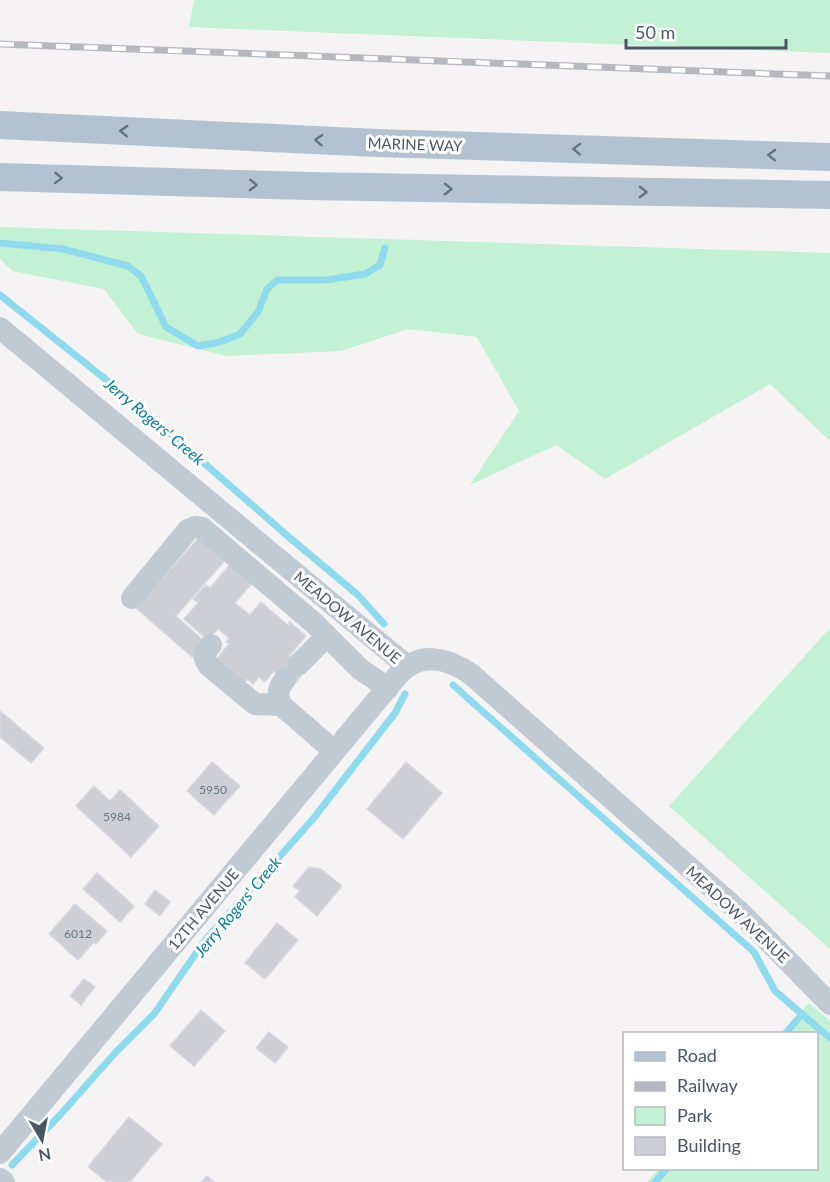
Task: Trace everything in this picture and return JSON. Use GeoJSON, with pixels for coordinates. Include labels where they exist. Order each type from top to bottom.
{"type":"FeatureCollection","features":[{"type":"Feature","properties":{"kind":"main road","name":"MARINE WAY"},"geometry":{"type":"LineString","coordinates":[[5,121],[377,143],[830,157]]}},
{"type":"Feature","properties":{"kind":"main road"},"geometry":{"type":"LineString","coordinates":[[0,177],[367,188],[830,195]]}},
{"type":"Feature","properties":{"kind":"street","name":"MEADOW AVENUE"},"geometry":{"type":"LineString","coordinates":[[0,328],[407,666],[416,661],[431,659],[459,666],[472,675],[742,914],[830,1004]]}},
{"type":"Feature","properties":{"kind":"street"},"geometry":{"type":"LineString","coordinates":[[132,598],[188,530],[195,526],[202,528],[327,636],[360,669],[388,688]]}},
{"type":"Feature","properties":{"kind":"street"},"geometry":{"type":"LineString","coordinates":[[327,636],[279,687],[278,696],[280,705],[334,752]]}},
{"type":"Feature","properties":{"kind":"street"},"geometry":{"type":"LineString","coordinates":[[211,645],[204,653],[209,666],[255,704],[280,705]]}},
{"type":"Feature","properties":{"kind":"street","name":"12TH AVENUE"},"geometry":{"type":"LineString","coordinates":[[0,1153],[407,666]]}},
{"type":"Feature","properties":{"kind":"street"},"geometry":{"type":"LineString","coordinates":[[0,1179],[4,1182]]}},
{"type":"Feature","properties":{"kind":"green space"},"geometry":{"type":"Polygon","coordinates":[[[194,0],[830,0],[830,53],[189,27],[194,0]]]}},
{"type":"Feature","properties":{"kind":"green space"},"geometry":{"type":"Polygon","coordinates":[[[0,227],[830,253],[830,441],[770,384],[605,479],[556,445],[470,485],[519,411],[477,337],[408,329],[341,351],[227,356],[138,334],[104,289],[12,271],[0,259],[0,227]]]}},
{"type":"Feature","properties":{"kind":"green space"},"geometry":{"type":"Polygon","coordinates":[[[830,628],[830,949],[669,806],[830,628]]]}},
{"type":"Feature","properties":{"kind":"green space"},"geometry":{"type":"Polygon","coordinates":[[[809,1003],[830,1021],[830,1182],[647,1182],[658,1170],[818,1170],[818,1032],[783,1032],[809,1003]]]}},
{"type":"Feature","properties":{"kind":"building"},"geometry":{"type":"Polygon","coordinates":[[[201,535],[227,558],[176,616],[205,642],[192,657],[136,608],[201,535]]]}},
{"type":"Feature","properties":{"kind":"building"},"geometry":{"type":"Polygon","coordinates":[[[232,562],[254,581],[235,603],[250,615],[261,602],[288,625],[290,622],[306,636],[289,656],[306,670],[293,686],[274,671],[265,682],[259,677],[253,684],[248,679],[242,686],[214,662],[229,644],[226,642],[229,638],[218,629],[208,640],[184,619],[198,603],[193,599],[206,585],[210,588],[232,562]]]}},
{"type":"Feature","properties":{"kind":"building"},"geometry":{"type":"Polygon","coordinates":[[[0,711],[44,748],[31,763],[0,737],[0,711]]]}},
{"type":"Feature","properties":{"kind":"building"},"geometry":{"type":"Polygon","coordinates":[[[212,762],[240,786],[214,815],[187,791],[212,762]]]}},
{"type":"Feature","properties":{"kind":"building"},"geometry":{"type":"Polygon","coordinates":[[[406,762],[442,793],[403,839],[367,809],[406,762]]]}},
{"type":"Feature","properties":{"kind":"building"},"geometry":{"type":"Polygon","coordinates":[[[94,786],[110,801],[120,790],[159,826],[131,857],[76,806],[94,786]]]}},
{"type":"Feature","properties":{"kind":"building"},"geometry":{"type":"Polygon","coordinates":[[[309,867],[321,869],[342,886],[317,916],[295,897],[300,891],[293,886],[309,867]]]}},
{"type":"Feature","properties":{"kind":"building"},"geometry":{"type":"Polygon","coordinates":[[[97,873],[134,906],[120,922],[83,889],[97,873]]]}},
{"type":"Feature","properties":{"kind":"building"},"geometry":{"type":"Polygon","coordinates":[[[155,890],[170,902],[160,916],[145,904],[155,890]]]}},
{"type":"Feature","properties":{"kind":"building"},"geometry":{"type":"Polygon","coordinates":[[[75,904],[107,931],[78,960],[49,934],[75,904]]]}},
{"type":"Feature","properties":{"kind":"building"},"geometry":{"type":"Polygon","coordinates":[[[277,923],[298,940],[265,979],[245,963],[277,923]]]}},
{"type":"Feature","properties":{"kind":"building"},"geometry":{"type":"Polygon","coordinates":[[[84,979],[95,987],[81,1005],[70,996],[84,979]]]}},
{"type":"Feature","properties":{"kind":"building"},"geometry":{"type":"Polygon","coordinates":[[[201,1010],[225,1031],[194,1066],[170,1046],[201,1010]]]}},
{"type":"Feature","properties":{"kind":"building"},"geometry":{"type":"Polygon","coordinates":[[[269,1032],[288,1047],[275,1063],[256,1048],[269,1032]]]}},
{"type":"Feature","properties":{"kind":"building"},"geometry":{"type":"Polygon","coordinates":[[[129,1117],[162,1144],[130,1182],[107,1182],[88,1167],[129,1117]]]}},
{"type":"Feature","properties":{"kind":"building"},"geometry":{"type":"Polygon","coordinates":[[[207,1176],[214,1182],[201,1182],[207,1176]]]}},
{"type":"Feature","properties":{"kind":"waterway"},"geometry":{"type":"LineString","coordinates":[[0,243],[63,249],[128,266],[141,276],[166,327],[198,346],[220,342],[240,334],[258,312],[267,289],[277,280],[326,280],[365,274],[380,265],[385,248]]}},
{"type":"Feature","properties":{"kind":"waterway","name":"Jerry Rogers' Creek"},"geometry":{"type":"LineString","coordinates":[[0,295],[134,402],[358,595],[384,624]]}},
{"type":"Feature","properties":{"kind":"waterway"},"geometry":{"type":"LineString","coordinates":[[453,685],[754,952],[775,991],[830,1038]]}},
{"type":"Feature","properties":{"kind":"waterway","name":"Jerry Rogers' Creek"},"geometry":{"type":"LineString","coordinates":[[12,1165],[154,1014],[206,939],[313,819],[395,713],[405,694]]}},
{"type":"Feature","properties":{"kind":"waterway"},"geometry":{"type":"LineString","coordinates":[[787,1032],[802,1014]]}},
{"type":"Feature","properties":{"kind":"waterway"},"geometry":{"type":"LineString","coordinates":[[655,1182],[665,1170]]}},
{"type":"Feature","properties":{"kind":"railway"},"geometry":{"type":"LineString","coordinates":[[0,44],[830,76]]}}]}
